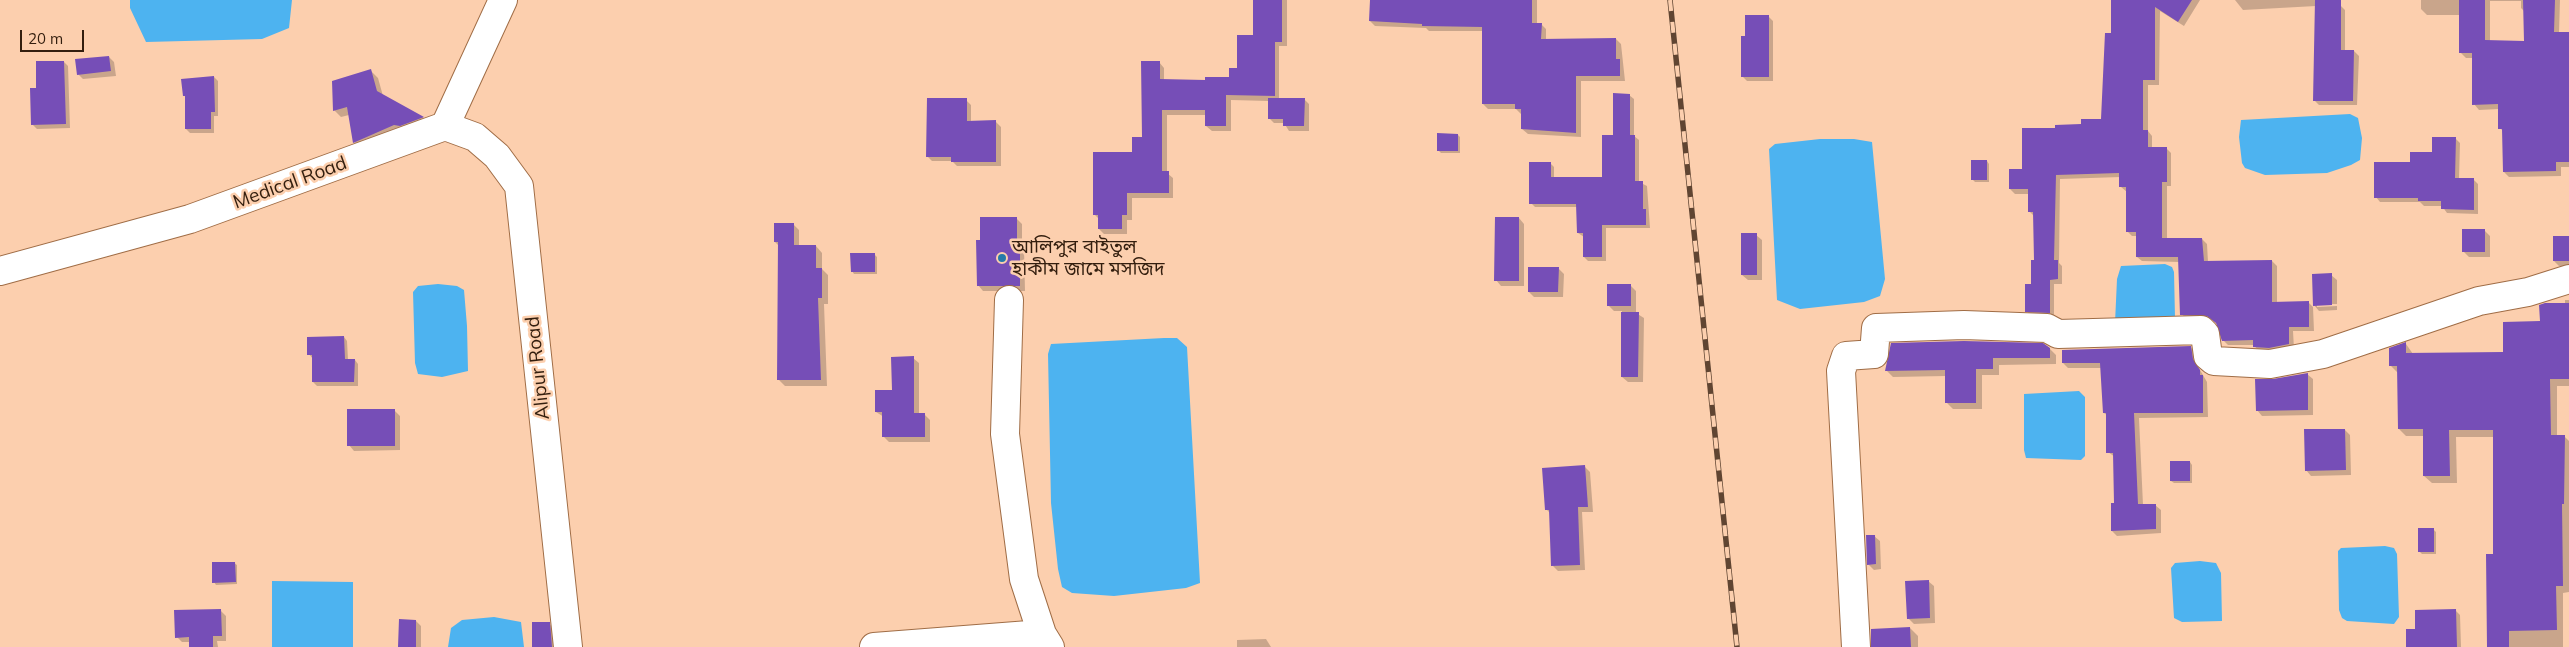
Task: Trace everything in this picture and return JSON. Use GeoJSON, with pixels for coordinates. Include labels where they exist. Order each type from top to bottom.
{"type":"FeatureCollection","features":[{"type":"Feature","properties":{"kind":"street"},"geometry":{"type":"LineString","coordinates":[[445,126],[503,0]]}},
{"type":"Feature","properties":{"kind":"street","name":"Medical Road"},"geometry":{"type":"LineString","coordinates":[[0,271],[190,219],[445,126]]}},
{"type":"Feature","properties":{"kind":"street","name":"Alipur Road"},"geometry":{"type":"LineString","coordinates":[[445,126],[475,138],[497,156],[519,186],[568,647]]}},
{"type":"Feature","properties":{"kind":"street"},"geometry":{"type":"LineString","coordinates":[[1856,647],[1840,371],[1846,356],[1874,354],[1876,328],[1964,324],[2047,328],[2058,334],[2201,330],[2205,334],[2208,356],[2214,361],[2270,364],[2323,354],[2479,302],[2528,292],[2569,279]]}},
{"type":"Feature","properties":{"kind":"street"},"geometry":{"type":"LineString","coordinates":[[874,647],[1046,640],[1024,580],[1004,434],[1009,300]]}},
{"type":"Feature","properties":{"kind":"water"},"geometry":{"type":"Polygon","coordinates":[[[130,0],[292,0],[289,28],[262,39],[146,42],[130,8],[130,0]]]}},
{"type":"Feature","properties":{"kind":"water"},"geometry":{"type":"Polygon","coordinates":[[[2350,114],[2358,118],[2362,138],[2360,160],[2351,165],[2327,173],[2265,175],[2245,168],[2242,163],[2239,137],[2241,120],[2350,114]]]}},
{"type":"Feature","properties":{"kind":"water"},"geometry":{"type":"Polygon","coordinates":[[[1820,139],[1854,139],[1872,142],[1885,279],[1880,296],[1864,302],[1800,309],[1777,300],[1769,149],[1775,144],[1820,139]]]}},
{"type":"Feature","properties":{"kind":"water"},"geometry":{"type":"Polygon","coordinates":[[[2165,264],[2172,267],[2174,272],[2175,318],[2115,323],[2117,279],[2121,266],[2165,264]]]}},
{"type":"Feature","properties":{"kind":"water"},"geometry":{"type":"Polygon","coordinates":[[[438,284],[457,286],[464,290],[467,326],[468,371],[442,377],[418,374],[415,363],[413,292],[418,286],[438,284]]]}},
{"type":"Feature","properties":{"kind":"water"},"geometry":{"type":"Polygon","coordinates":[[[1177,338],[1187,347],[1200,583],[1186,588],[1114,596],[1072,593],[1062,587],[1058,569],[1051,503],[1048,354],[1051,344],[1177,338]]]}},
{"type":"Feature","properties":{"kind":"water"},"geometry":{"type":"Polygon","coordinates":[[[2079,391],[2085,397],[2085,456],[2081,460],[2026,458],[2024,450],[2024,394],[2079,391]]]}},
{"type":"Feature","properties":{"kind":"water"},"geometry":{"type":"Polygon","coordinates":[[[2385,546],[2394,548],[2397,554],[2399,617],[2394,624],[2347,621],[2342,618],[2339,610],[2338,551],[2341,548],[2385,546]]]}},
{"type":"Feature","properties":{"kind":"water"},"geometry":{"type":"Polygon","coordinates":[[[2200,561],[2216,563],[2221,573],[2222,621],[2182,622],[2174,618],[2171,568],[2175,563],[2200,561]]]}},
{"type":"Feature","properties":{"kind":"water"},"geometry":{"type":"Polygon","coordinates":[[[272,581],[353,582],[353,647],[272,647],[272,581]]]}},
{"type":"Feature","properties":{"kind":"water"},"geometry":{"type":"Polygon","coordinates":[[[494,617],[521,622],[524,647],[448,647],[451,628],[462,620],[494,617]]]}},
{"type":"Feature","properties":{"kind":"building"},"geometry":{"type":"Polygon","coordinates":[[[1253,0],[1282,0],[1282,42],[1275,42],[1275,96],[1226,95],[1226,126],[1205,126],[1205,110],[1162,110],[1162,171],[1169,171],[1169,193],[1127,193],[1127,215],[1122,215],[1122,229],[1098,229],[1098,215],[1093,215],[1093,152],[1132,152],[1132,137],[1142,137],[1141,61],[1160,61],[1160,79],[1205,80],[1205,77],[1229,77],[1229,68],[1237,68],[1237,35],[1253,35],[1253,0]]]}},
{"type":"Feature","properties":{"kind":"building"},"geometry":{"type":"Polygon","coordinates":[[[1370,0],[1532,0],[1532,23],[1542,23],[1541,39],[1616,38],[1616,59],[1620,59],[1620,76],[1576,76],[1576,133],[1521,129],[1521,109],[1515,109],[1515,104],[1482,104],[1482,27],[1422,26],[1422,24],[1369,21],[1370,0]]]}},
{"type":"Feature","properties":{"kind":"building"},"geometry":{"type":"Polygon","coordinates":[[[2111,0],[2192,0],[2178,22],[2155,7],[2155,80],[2143,80],[2143,130],[2148,130],[2148,147],[2167,147],[2167,182],[2162,182],[2162,238],[2202,238],[2204,261],[2272,260],[2272,302],[2309,301],[2309,327],[2289,327],[2289,344],[2269,348],[2253,347],[2253,340],[2222,341],[2216,323],[2207,316],[2180,315],[2178,257],[2136,257],[2136,232],[2126,232],[2126,187],[2119,187],[2119,173],[2056,175],[2054,260],[2058,260],[2058,279],[2050,280],[2050,313],[2025,312],[2025,284],[2031,284],[2031,260],[2034,260],[2033,212],[2028,212],[2028,189],[2009,189],[2009,169],[2022,169],[2022,128],[2055,128],[2055,125],[2081,124],[2081,119],[2101,119],[2105,33],[2111,33],[2111,0]]]}},
{"type":"Feature","properties":{"kind":"building"},"geometry":{"type":"Polygon","coordinates":[[[2315,0],[2341,0],[2341,50],[2354,50],[2353,101],[2313,101],[2315,0]]]}},
{"type":"Feature","properties":{"kind":"building"},"geometry":{"type":"Polygon","coordinates":[[[2459,0],[2485,0],[2485,40],[2524,41],[2523,0],[2555,0],[2554,32],[2569,32],[2569,162],[2556,162],[2556,171],[2503,172],[2502,129],[2498,129],[2498,104],[2472,105],[2472,53],[2459,53],[2459,0]]]}},
{"type":"Feature","properties":{"kind":"building"},"geometry":{"type":"Polygon","coordinates":[[[1745,15],[1769,15],[1769,77],[1741,77],[1741,36],[1745,36],[1745,15]]]}},
{"type":"Feature","properties":{"kind":"building"},"geometry":{"type":"Polygon","coordinates":[[[109,56],[111,71],[77,75],[75,59],[109,56]]]}},
{"type":"Feature","properties":{"kind":"building"},"geometry":{"type":"Polygon","coordinates":[[[36,61],[64,61],[66,124],[31,125],[30,88],[36,88],[36,61]]]}},
{"type":"Feature","properties":{"kind":"building"},"geometry":{"type":"Polygon","coordinates":[[[371,69],[377,91],[424,117],[400,126],[394,125],[353,143],[347,107],[333,111],[332,81],[371,69]]]}},
{"type":"Feature","properties":{"kind":"building"},"geometry":{"type":"Polygon","coordinates":[[[214,76],[215,112],[211,112],[211,129],[185,129],[185,96],[183,96],[181,79],[214,76]]]}},
{"type":"Feature","properties":{"kind":"building"},"geometry":{"type":"Polygon","coordinates":[[[1613,93],[1630,94],[1630,135],[1635,135],[1635,181],[1643,181],[1643,209],[1646,209],[1646,225],[1602,225],[1602,257],[1583,257],[1583,233],[1577,233],[1576,204],[1529,204],[1529,162],[1551,162],[1551,177],[1602,177],[1602,135],[1613,135],[1613,93]]]}},
{"type":"Feature","properties":{"kind":"building"},"geometry":{"type":"Polygon","coordinates":[[[927,98],[967,98],[967,121],[996,120],[996,162],[951,162],[951,157],[926,157],[927,98]]]}},
{"type":"Feature","properties":{"kind":"building"},"geometry":{"type":"Polygon","coordinates":[[[1268,98],[1305,98],[1304,126],[1283,126],[1283,119],[1268,119],[1268,98]]]}},
{"type":"Feature","properties":{"kind":"building"},"geometry":{"type":"Polygon","coordinates":[[[1437,133],[1458,134],[1458,151],[1437,151],[1437,133]]]}},
{"type":"Feature","properties":{"kind":"building"},"geometry":{"type":"Polygon","coordinates":[[[2432,137],[2456,137],[2455,178],[2474,178],[2474,210],[2441,209],[2441,201],[2418,201],[2418,198],[2374,198],[2374,162],[2410,162],[2410,152],[2432,152],[2432,137]]]}},
{"type":"Feature","properties":{"kind":"building"},"geometry":{"type":"Polygon","coordinates":[[[1971,160],[1987,160],[1987,180],[1971,180],[1971,160]]]}},
{"type":"Feature","properties":{"kind":"building"},"geometry":{"type":"Polygon","coordinates":[[[980,217],[1017,217],[1017,240],[1020,240],[1020,286],[977,286],[976,240],[980,240],[980,217]]]}},
{"type":"Feature","properties":{"kind":"building"},"geometry":{"type":"Polygon","coordinates":[[[1495,217],[1519,217],[1519,281],[1494,281],[1495,217]]]}},
{"type":"Feature","properties":{"kind":"building"},"geometry":{"type":"Polygon","coordinates":[[[774,223],[794,223],[794,245],[816,245],[816,268],[822,268],[822,298],[818,298],[821,380],[777,380],[778,242],[774,242],[774,223]]]}},
{"type":"Feature","properties":{"kind":"building"},"geometry":{"type":"Polygon","coordinates":[[[2462,229],[2485,229],[2485,252],[2462,252],[2462,229]]]}},
{"type":"Feature","properties":{"kind":"building"},"geometry":{"type":"Polygon","coordinates":[[[1741,233],[1757,233],[1757,275],[1741,275],[1741,233]]]}},
{"type":"Feature","properties":{"kind":"building"},"geometry":{"type":"Polygon","coordinates":[[[2553,236],[2569,236],[2569,261],[2553,261],[2553,236]]]}},
{"type":"Feature","properties":{"kind":"building"},"geometry":{"type":"Polygon","coordinates":[[[850,253],[875,253],[875,272],[851,272],[850,253]]]}},
{"type":"Feature","properties":{"kind":"building"},"geometry":{"type":"Polygon","coordinates":[[[1528,267],[1559,267],[1558,292],[1528,292],[1528,267]]]}},
{"type":"Feature","properties":{"kind":"building"},"geometry":{"type":"Polygon","coordinates":[[[2332,273],[2332,305],[2313,306],[2312,274],[2332,273]]]}},
{"type":"Feature","properties":{"kind":"building"},"geometry":{"type":"Polygon","coordinates":[[[1607,284],[1631,284],[1631,306],[1607,306],[1607,284]]]}},
{"type":"Feature","properties":{"kind":"building"},"geometry":{"type":"Polygon","coordinates":[[[2545,303],[2569,303],[2569,379],[2550,379],[2551,435],[2565,435],[2564,504],[2562,504],[2563,586],[2556,586],[2557,630],[2509,631],[2509,647],[2487,647],[2486,554],[2493,554],[2493,430],[2449,430],[2450,476],[2423,476],[2423,429],[2398,429],[2397,366],[2389,366],[2389,348],[2406,342],[2406,353],[2503,352],[2503,322],[2540,321],[2539,305],[2545,303]]]}},
{"type":"Feature","properties":{"kind":"building"},"geometry":{"type":"Polygon","coordinates":[[[1621,312],[1639,312],[1638,377],[1621,377],[1621,312]]]}},
{"type":"Feature","properties":{"kind":"building"},"geometry":{"type":"Polygon","coordinates":[[[344,336],[345,359],[355,359],[354,382],[312,382],[312,355],[307,355],[307,337],[344,336]]]}},
{"type":"Feature","properties":{"kind":"building"},"geometry":{"type":"Polygon","coordinates":[[[1964,341],[2043,343],[2050,348],[2050,358],[1993,358],[1993,369],[1976,369],[1976,403],[1945,403],[1945,370],[1885,371],[1891,343],[1964,341]]]}},
{"type":"Feature","properties":{"kind":"building"},"geometry":{"type":"Polygon","coordinates":[[[2191,346],[2193,359],[2200,370],[2200,375],[2203,375],[2203,413],[2134,413],[2138,504],[2156,504],[2156,529],[2111,531],[2111,503],[2114,503],[2113,453],[2106,453],[2106,413],[2103,413],[2100,363],[2062,363],[2062,350],[2191,346]]]}},
{"type":"Feature","properties":{"kind":"building"},"geometry":{"type":"Polygon","coordinates":[[[914,356],[914,413],[925,413],[925,437],[882,437],[882,412],[875,412],[875,390],[892,390],[891,357],[914,356]]]}},
{"type":"Feature","properties":{"kind":"building"},"geometry":{"type":"Polygon","coordinates":[[[2308,373],[2308,410],[2256,411],[2255,379],[2273,379],[2308,373]]]}},
{"type":"Feature","properties":{"kind":"building"},"geometry":{"type":"Polygon","coordinates":[[[347,409],[395,409],[395,446],[347,446],[347,409]]]}},
{"type":"Feature","properties":{"kind":"building"},"geometry":{"type":"Polygon","coordinates":[[[2304,429],[2345,429],[2346,470],[2305,471],[2304,429]]]}},
{"type":"Feature","properties":{"kind":"building"},"geometry":{"type":"Polygon","coordinates":[[[2170,461],[2190,461],[2190,481],[2170,481],[2170,461]]]}},
{"type":"Feature","properties":{"kind":"building"},"geometry":{"type":"Polygon","coordinates":[[[1585,465],[1588,507],[1578,507],[1580,565],[1551,566],[1549,510],[1545,510],[1542,468],[1585,465]]]}},
{"type":"Feature","properties":{"kind":"building"},"geometry":{"type":"Polygon","coordinates":[[[2418,528],[2434,528],[2434,552],[2418,552],[2418,528]]]}},
{"type":"Feature","properties":{"kind":"building"},"geometry":{"type":"Polygon","coordinates":[[[1866,535],[1875,535],[1876,564],[1867,565],[1866,535]]]}},
{"type":"Feature","properties":{"kind":"building"},"geometry":{"type":"Polygon","coordinates":[[[212,562],[235,562],[236,582],[212,583],[212,562]]]}},
{"type":"Feature","properties":{"kind":"building"},"geometry":{"type":"Polygon","coordinates":[[[1929,580],[1930,618],[1907,619],[1905,581],[1929,580]]]}},
{"type":"Feature","properties":{"kind":"building"},"geometry":{"type":"Polygon","coordinates":[[[221,609],[222,636],[213,636],[213,647],[189,647],[189,637],[175,638],[174,610],[221,609]]]}},
{"type":"Feature","properties":{"kind":"building"},"geometry":{"type":"Polygon","coordinates":[[[2456,609],[2457,647],[2406,647],[2406,629],[2415,629],[2415,610],[2456,609]]]}},
{"type":"Feature","properties":{"kind":"building"},"geometry":{"type":"Polygon","coordinates":[[[399,619],[416,620],[416,647],[398,647],[399,619]]]}},
{"type":"Feature","properties":{"kind":"building"},"geometry":{"type":"Polygon","coordinates":[[[532,622],[550,622],[552,647],[532,647],[532,622]]]}},
{"type":"Feature","properties":{"kind":"building"},"geometry":{"type":"Polygon","coordinates":[[[1910,627],[1911,647],[1871,647],[1871,629],[1910,627]]]}},
{"type":"Feature","properties":{"kind":"railway"},"geometry":{"type":"LineString","coordinates":[[1670,0],[1737,647]]}},
{"type":"Feature","properties":{"kind":"place","name":"আলিপুর বাইতুল হাকীম জামে মসজিদ"},"geometry":{"type":"Point","coordinates":[1002,258]}}]}
